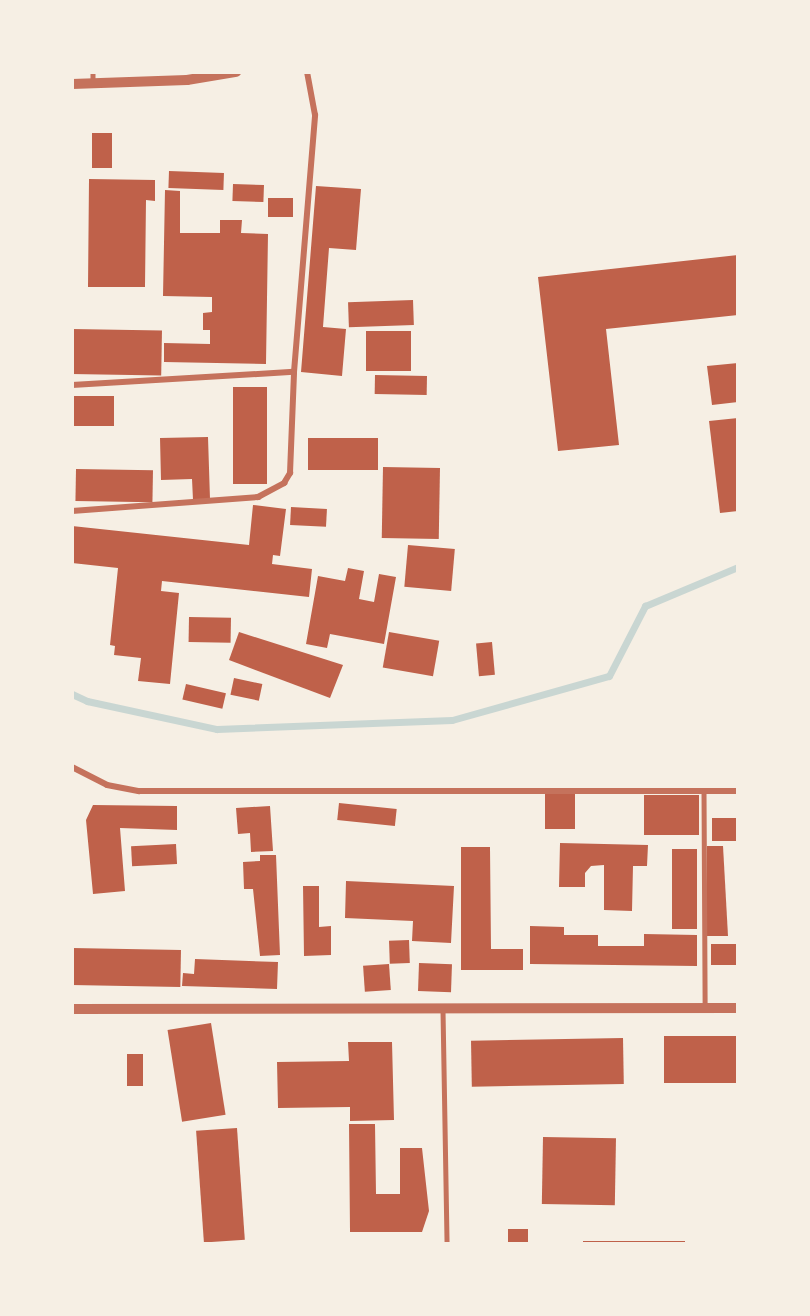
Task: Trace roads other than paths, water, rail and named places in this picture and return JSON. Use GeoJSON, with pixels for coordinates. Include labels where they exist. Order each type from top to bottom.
{"type":"FeatureCollection","features":[{"type":"Feature","properties":{"kind":"street"},"geometry":{"type":"LineString","coordinates":[[72,84],[187,80],[236,72]]}},
{"type":"Feature","properties":{"kind":"street"},"geometry":{"type":"LineString","coordinates":[[72,511],[258,497],[284,483],[290,473],[294,372],[315,115],[307,72]]}},
{"type":"Feature","properties":{"kind":"street"},"geometry":{"type":"LineString","coordinates":[[72,385],[294,372]]}},
{"type":"Feature","properties":{"kind":"street"},"geometry":{"type":"LineString","coordinates":[[72,767],[107,785],[139,791],[738,791]]}},
{"type":"Feature","properties":{"kind":"street"},"geometry":{"type":"LineString","coordinates":[[72,1009],[738,1008]]}},
{"type":"Feature","properties":{"kind":"lane"},"geometry":{"type":"LineString","coordinates":[[93,72],[93,84]]}},
{"type":"Feature","properties":{"kind":"lane"},"geometry":{"type":"LineString","coordinates":[[704,790],[705,1008]]}},
{"type":"Feature","properties":{"kind":"lane"},"geometry":{"type":"LineString","coordinates":[[442,1007],[447,1244]]}},
{"type":"Feature","properties":{"kind":"waterway"},"geometry":{"type":"LineString","coordinates":[[72,694],[87,701],[217,729],[452,720],[609,676],[645,606],[738,567]]}}]}
